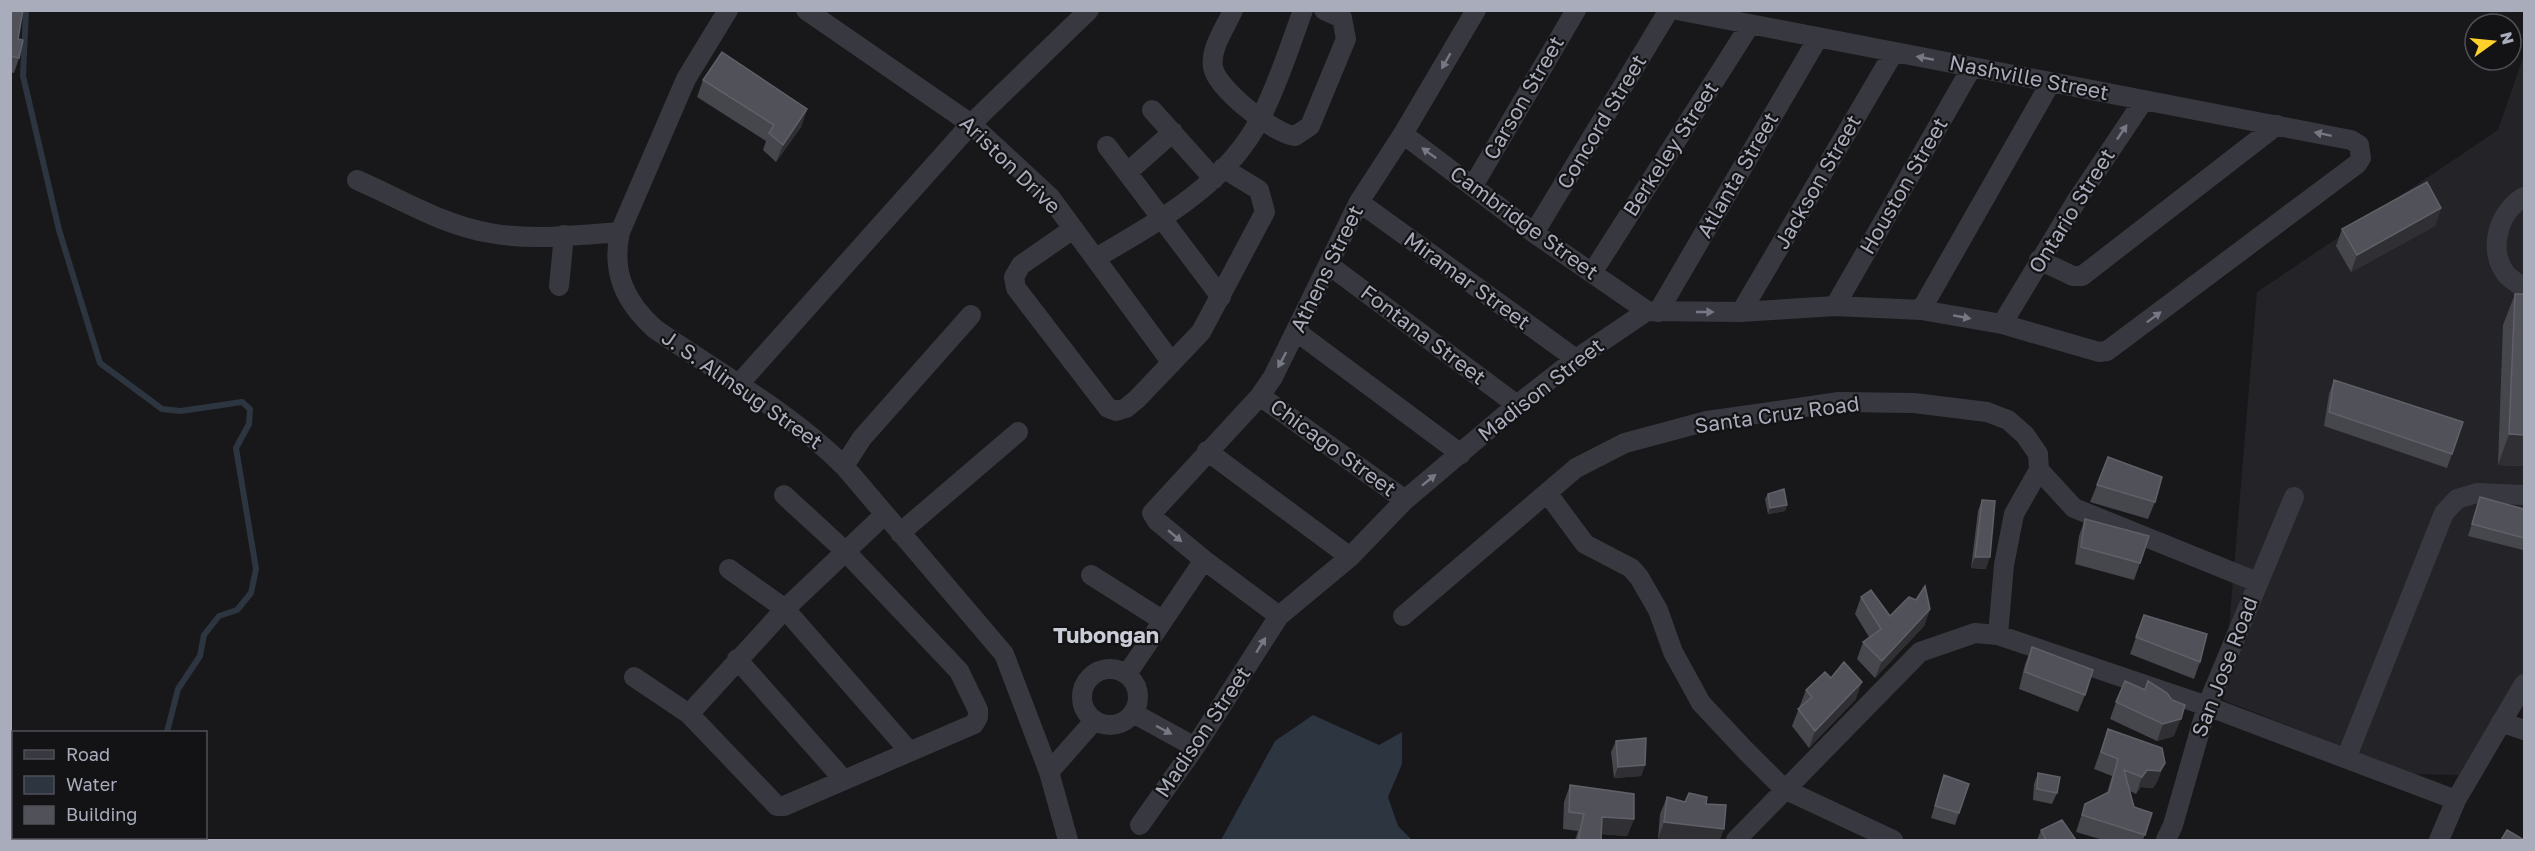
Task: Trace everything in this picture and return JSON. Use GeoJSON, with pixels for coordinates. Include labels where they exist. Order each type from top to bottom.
{"type":"FeatureCollection","features":[{"type":"Feature","properties":{"kind":"street","name":"J. S. Alinsug Street"},"geometry":{"type":"LineString","coordinates":[[728,10],[686,79],[620,232],[615,252],[621,286],[641,316],[738,386],[783,413],[818,440],[844,466],[1004,654],[1049,772],[1068,840]]}},
{"type":"Feature","properties":{"kind":"street","name":"Ariston Drive"},"geometry":{"type":"LineString","coordinates":[[806,10],[971,124],[1050,197],[1172,363]]}},
{"type":"Feature","properties":{"kind":"street"},"geometry":{"type":"LineString","coordinates":[[738,386],[971,124],[1089,10]]}},
{"type":"Feature","properties":{"kind":"street"},"geometry":{"type":"LineString","coordinates":[[1233,10],[1214,52],[1212,65],[1216,78],[1225,89],[1261,118],[1286,135],[1295,136],[1310,126],[1346,39],[1342,18],[1324,10]]}},
{"type":"Feature","properties":{"kind":"street"},"geometry":{"type":"LineString","coordinates":[[1096,258],[1164,218],[1218,174],[1261,118],[1303,10]]}},
{"type":"Feature","properties":{"kind":"street","name":"Athens Street"},"geometry":{"type":"LineString","coordinates":[[1204,560],[1153,517],[1154,508],[1260,396],[1297,332],[1359,202],[1403,134],[1476,10]]}},
{"type":"Feature","properties":{"kind":"street","name":"Carson Street"},"geometry":{"type":"LineString","coordinates":[[1473,186],[1576,10]]}},
{"type":"Feature","properties":{"kind":"street","name":"Concord Street"},"geometry":{"type":"LineString","coordinates":[[1534,233],[1670,10]]}},
{"type":"Feature","properties":{"kind":"street","name":"Nashville Street"},"geometry":{"type":"LineString","coordinates":[[1677,10],[2351,140],[2359,146],[2362,152],[2358,164],[2107,351],[2098,352],[2002,324]]}},
{"type":"Feature","properties":{"kind":"street","name":"Berkeley Street"},"geometry":{"type":"LineString","coordinates":[[1592,273],[1750,25]]}},
{"type":"Feature","properties":{"kind":"street","name":"Atlanta Street"},"geometry":{"type":"LineString","coordinates":[[1652,311],[1818,38]]}},
{"type":"Feature","properties":{"kind":"street","name":"Jackson Street"},"geometry":{"type":"LineString","coordinates":[[1742,312],[1894,52]]}},
{"type":"Feature","properties":{"kind":"street","name":"Houston Street"},"geometry":{"type":"LineString","coordinates":[[1835,306],[1972,67]]}},
{"type":"Feature","properties":{"kind":"street"},"geometry":{"type":"LineString","coordinates":[[1921,310],[2051,82]]}},
{"type":"Feature","properties":{"kind":"street","name":"Ontario Street"},"geometry":{"type":"LineString","coordinates":[[2002,324],[2039,260],[2144,100]]}},
{"type":"Feature","properties":{"kind":"street"},"geometry":{"type":"LineString","coordinates":[[1073,229],[1021,265],[1014,273],[1016,288],[1108,408],[1116,411],[1126,408],[1201,332],[1264,212],[1259,190],[1218,174],[1152,110]]}},
{"type":"Feature","properties":{"kind":"street"},"geometry":{"type":"LineString","coordinates":[[2039,260],[2073,276],[2082,276],[2277,125]]}},
{"type":"Feature","properties":{"kind":"street"},"geometry":{"type":"LineString","coordinates":[[1129,171],[1173,132]]}},
{"type":"Feature","properties":{"kind":"street","name":"Cambridge Street"},"geometry":{"type":"LineString","coordinates":[[1403,134],[1534,233],[1652,311]]}},
{"type":"Feature","properties":{"kind":"street"},"geometry":{"type":"LineString","coordinates":[[1107,146],[1129,171],[1221,297]]}},
{"type":"Feature","properties":{"kind":"street"},"geometry":{"type":"LineString","coordinates":[[357,180],[460,226],[491,234],[536,237],[620,232]]}},
{"type":"Feature","properties":{"kind":"street"},"geometry":{"type":"LineString","coordinates":[[2524,197],[2502,218],[2496,239],[2499,258],[2506,274],[2524,288]]}},
{"type":"Feature","properties":{"kind":"street","name":"Miramar Street"},"geometry":{"type":"LineString","coordinates":[[1359,202],[1576,359]]}},
{"type":"Feature","properties":{"kind":"street"},"geometry":{"type":"LineString","coordinates":[[559,286],[564,236]]}},
{"type":"Feature","properties":{"kind":"street","name":"Fontana Street"},"geometry":{"type":"LineString","coordinates":[[1329,266],[1517,405]]}},
{"type":"Feature","properties":{"kind":"street"},"geometry":{"type":"LineString","coordinates":[[1652,311],[1742,312],[1835,306],[1921,310],[2002,324]]}},
{"type":"Feature","properties":{"kind":"street","name":"Madison Street"},"geometry":{"type":"LineString","coordinates":[[1140,825],[1195,747],[1279,616],[1350,557],[1405,500],[1517,405],[1576,359],[1652,311]]}},
{"type":"Feature","properties":{"kind":"street"},"geometry":{"type":"LineString","coordinates":[[844,466],[862,438],[971,315]]}},
{"type":"Feature","properties":{"kind":"street"},"geometry":{"type":"LineString","coordinates":[[1297,332],[1461,454]]}},
{"type":"Feature","properties":{"kind":"street","name":"Chicago Street"},"geometry":{"type":"LineString","coordinates":[[1260,396],[1405,500]]}},
{"type":"Feature","properties":{"kind":"street","name":"Santa Cruz Road"},"geometry":{"type":"LineString","coordinates":[[1402,616],[1576,468],[1625,443],[1707,421],[1839,402],[1914,402],[1986,412],[2008,420],[2025,435],[2038,454],[2039,470],[2074,508],[2257,582]]}},
{"type":"Feature","properties":{"kind":"street"},"geometry":{"type":"LineString","coordinates":[[900,533],[1018,432]]}},
{"type":"Feature","properties":{"kind":"street"},"geometry":{"type":"LineString","coordinates":[[1207,451],[1350,557]]}},
{"type":"Feature","properties":{"kind":"street"},"geometry":{"type":"LineString","coordinates":[[1998,635],[2004,565],[2014,514],[2039,470]]}},
{"type":"Feature","properties":{"kind":"street"},"geometry":{"type":"LineString","coordinates":[[1548,494],[1585,544],[1631,568],[1639,577],[1658,610],[1673,652],[1701,703],[1784,789],[1893,840]]}},
{"type":"Feature","properties":{"kind":"street"},"geometry":{"type":"LineString","coordinates":[[2347,756],[2444,513],[2457,499],[2477,494],[2524,495]]}},
{"type":"Feature","properties":{"kind":"street"},"geometry":{"type":"LineString","coordinates":[[634,677],[689,714],[777,806],[784,806],[974,724],[978,717],[978,710],[959,670],[846,552],[784,495]]}},
{"type":"Feature","properties":{"kind":"street","name":"San Jose Road"},"geometry":{"type":"LineString","coordinates":[[2166,840],[2173,825],[2207,706],[2294,497]]}},
{"type":"Feature","properties":{"kind":"street"},"geometry":{"type":"LineString","coordinates":[[689,714],[785,609],[884,515]]}},
{"type":"Feature","properties":{"kind":"street"},"geometry":{"type":"LineString","coordinates":[[1127,674],[1204,560],[1279,616]]}},
{"type":"Feature","properties":{"kind":"street"},"geometry":{"type":"LineString","coordinates":[[729,569],[785,609],[909,751]]}},
{"type":"Feature","properties":{"kind":"street"},"geometry":{"type":"LineString","coordinates":[[1091,575],[1162,620]]}},
{"type":"Feature","properties":{"kind":"street"},"geometry":{"type":"LineString","coordinates":[[1737,840],[1784,789],[1920,652],[1975,633],[1998,635],[2207,706],[2347,756],[2456,800]]}},
{"type":"Feature","properties":{"kind":"street"},"geometry":{"type":"LineString","coordinates":[[738,659],[843,779]]}},
{"type":"Feature","properties":{"kind":"street"},"geometry":{"type":"LineString","coordinates":[[1113,668],[1127,674],[1136,685],[1138,700],[1133,713],[1122,723],[1107,726],[1094,721],[1084,709],[1082,702],[1081,694],[1086,680],[1098,670],[1113,668]]}},
{"type":"Feature","properties":{"kind":"street"},"geometry":{"type":"LineString","coordinates":[[2439,840],[2456,800],[2524,684]]}},
{"type":"Feature","properties":{"kind":"street"},"geometry":{"type":"LineString","coordinates":[[1133,713],[1195,747]]}},
{"type":"Feature","properties":{"kind":"street"},"geometry":{"type":"LineString","coordinates":[[1049,772],[1094,721]]}},
{"type":"Feature","properties":{"kind":"street"},"geometry":{"type":"LineString","coordinates":[[2501,722],[2524,730]]}},
{"type":"Feature","properties":{"kind":"shaded area"},"geometry":{"type":"Polygon","coordinates":[[[2524,55],[2524,671],[2461,775],[2412,774],[2223,700],[2257,292],[2498,130],[2518,72],[2523,72],[2524,55]]]}},
{"type":"Feature","properties":{"kind":"water"},"geometry":{"type":"Polygon","coordinates":[[[1313,715],[1379,745],[1402,732],[1402,764],[1388,797],[1398,826],[1412,840],[1221,840],[1275,741],[1313,715]]]}},
{"type":"Feature","properties":{"kind":"building"},"geometry":{"type":"Polygon","coordinates":[[[10,10],[23,10],[18,39],[23,40],[19,58],[10,56],[10,10]]]}},
{"type":"Feature","properties":{"kind":"building"},"geometry":{"type":"Polygon","coordinates":[[[722,52],[807,109],[783,145],[769,133],[774,125],[703,80],[722,52]]]}},
{"type":"Feature","properties":{"kind":"building"},"geometry":{"type":"Polygon","coordinates":[[[2427,182],[2441,208],[2357,255],[2342,229],[2427,182]]]}},
{"type":"Feature","properties":{"kind":"building"},"geometry":{"type":"Polygon","coordinates":[[[2515,294],[2524,294],[2524,435],[2509,434],[2515,294]]]}},
{"type":"Feature","properties":{"kind":"building"},"geometry":{"type":"Polygon","coordinates":[[[2334,380],[2463,422],[2452,454],[2329,412],[2334,380]]]}},
{"type":"Feature","properties":{"kind":"building"},"geometry":{"type":"Polygon","coordinates":[[[2108,457],[2162,477],[2155,502],[2097,485],[2108,457]]]}},
{"type":"Feature","properties":{"kind":"building"},"geometry":{"type":"Polygon","coordinates":[[[1784,489],[1787,505],[1770,508],[1768,494],[1784,489]]]}},
{"type":"Feature","properties":{"kind":"building"},"geometry":{"type":"Polygon","coordinates":[[[2480,497],[2524,509],[2524,538],[2472,524],[2480,497]]]}},
{"type":"Feature","properties":{"kind":"building"},"geometry":{"type":"Polygon","coordinates":[[[1982,500],[1995,501],[1990,557],[1975,557],[1982,500]]]}},
{"type":"Feature","properties":{"kind":"building"},"geometry":{"type":"Polygon","coordinates":[[[2085,519],[2149,536],[2140,563],[2081,547],[2085,519]]]}},
{"type":"Feature","properties":{"kind":"building"},"geometry":{"type":"Polygon","coordinates":[[[1925,586],[1930,609],[1882,661],[1863,642],[1881,629],[1861,597],[1871,590],[1890,616],[1909,597],[1916,600],[1925,586]]]}},
{"type":"Feature","properties":{"kind":"building"},"geometry":{"type":"Polygon","coordinates":[[[2144,615],[2207,634],[2200,662],[2136,637],[2144,615]]]}},
{"type":"Feature","properties":{"kind":"building"},"geometry":{"type":"Polygon","coordinates":[[[2032,647],[2093,670],[2085,695],[2025,672],[2032,647]]]}},
{"type":"Feature","properties":{"kind":"building"},"geometry":{"type":"Polygon","coordinates":[[[1844,662],[1862,682],[1815,731],[1798,709],[1812,697],[1806,690],[1825,672],[1831,678],[1844,662]]]}},
{"type":"Feature","properties":{"kind":"building"},"geometry":{"type":"Polygon","coordinates":[[[2125,681],[2145,690],[2148,681],[2167,693],[2172,700],[2185,705],[2181,719],[2163,724],[2116,702],[2125,681]]]}},
{"type":"Feature","properties":{"kind":"building"},"geometry":{"type":"Polygon","coordinates":[[[2108,729],[2162,748],[2165,763],[2160,771],[2147,770],[2142,777],[2124,770],[2134,807],[2152,813],[2145,835],[2082,815],[2085,804],[2109,792],[2118,759],[2101,752],[2108,729]]]}},
{"type":"Feature","properties":{"kind":"building"},"geometry":{"type":"Polygon","coordinates":[[[1646,738],[1645,765],[1618,767],[1616,741],[1646,738]]]}},
{"type":"Feature","properties":{"kind":"building"},"geometry":{"type":"Polygon","coordinates":[[[2038,773],[2060,777],[2057,793],[2037,789],[2038,773]]]}},
{"type":"Feature","properties":{"kind":"building"},"geometry":{"type":"Polygon","coordinates":[[[1944,775],[1969,784],[1959,813],[1935,806],[1944,775]]]}},
{"type":"Feature","properties":{"kind":"building"},"geometry":{"type":"Polygon","coordinates":[[[1570,785],[1634,794],[1634,819],[1602,817],[1601,840],[1579,840],[1584,814],[1569,812],[1570,785]]]}},
{"type":"Feature","properties":{"kind":"building"},"geometry":{"type":"Polygon","coordinates":[[[1689,793],[1707,797],[1706,804],[1726,805],[1724,829],[1664,822],[1667,797],[1685,802],[1689,793]]]}},
{"type":"Feature","properties":{"kind":"building"},"geometry":{"type":"Polygon","coordinates":[[[2062,820],[2076,840],[2046,840],[2041,830],[2062,820]]]}},
{"type":"Feature","properties":{"kind":"building"},"geometry":{"type":"Polygon","coordinates":[[[2507,830],[2524,840],[2501,840],[2507,830]]]}},
{"type":"Feature","properties":{"kind":"waterway"},"geometry":{"type":"LineString","coordinates":[[26,10],[23,76],[59,230],[100,363],[162,409],[181,411],[242,402],[250,409],[249,424],[236,448],[256,569],[251,593],[237,610],[219,616],[204,635],[200,656],[178,689],[167,731]]}},
{"type":"Feature","properties":{"kind":"district","name":"Tubongan"},"geometry":{"type":"Point","coordinates":[1106,635]}}]}
